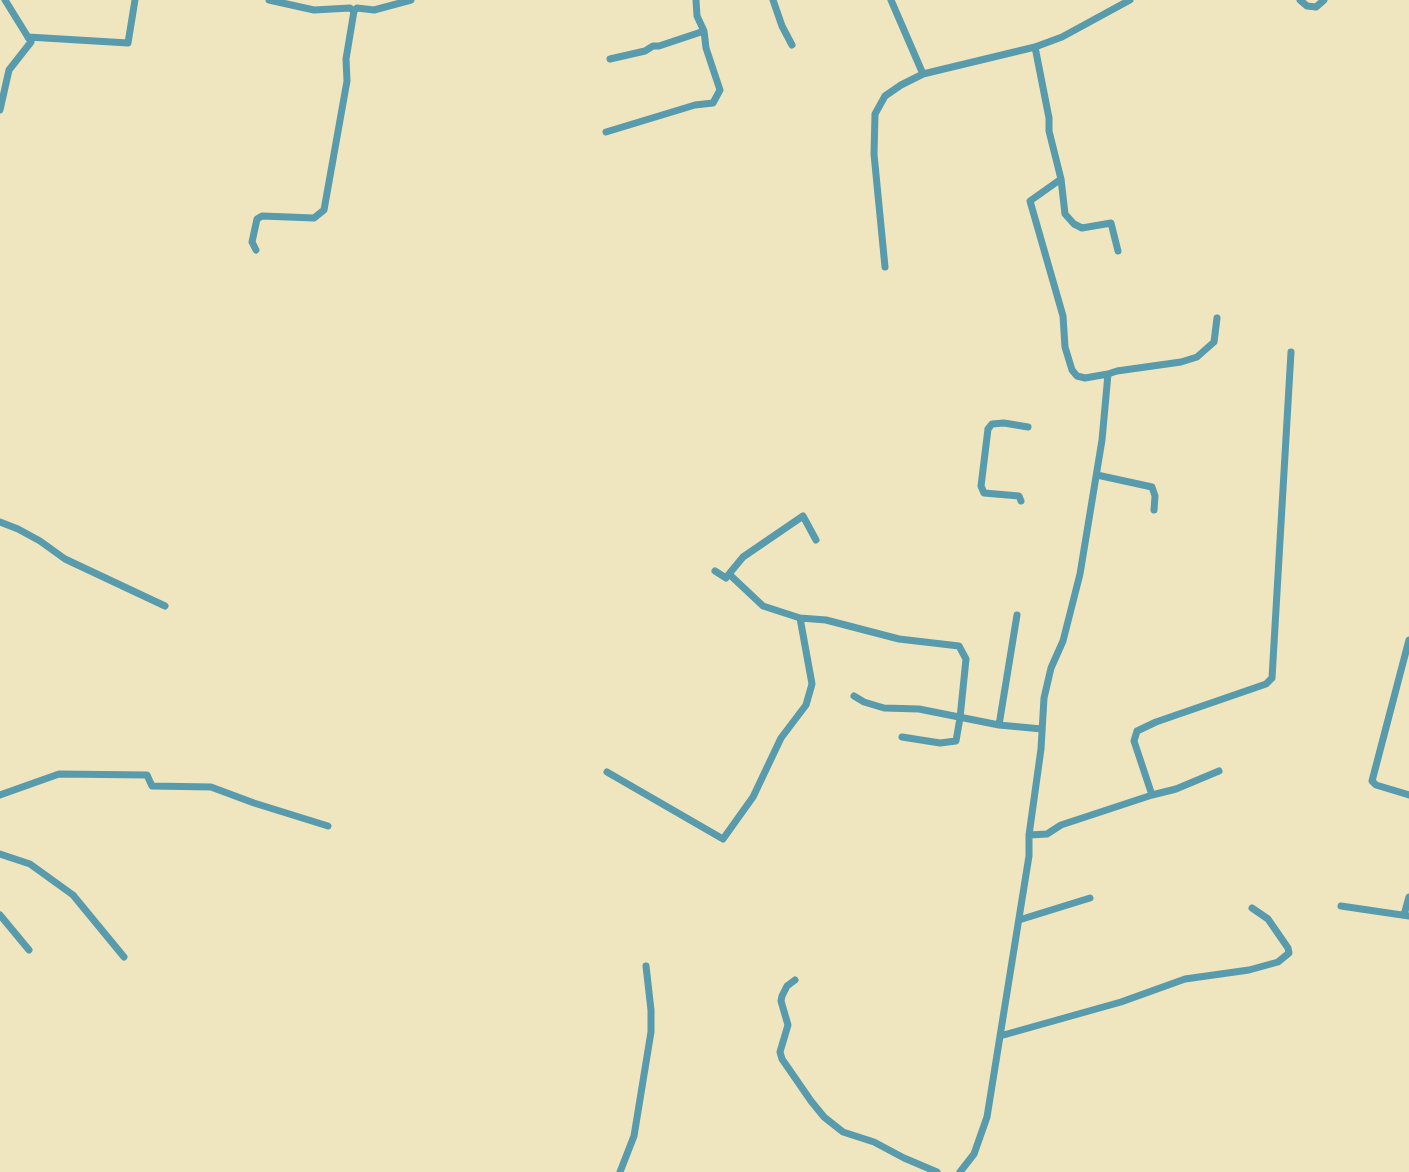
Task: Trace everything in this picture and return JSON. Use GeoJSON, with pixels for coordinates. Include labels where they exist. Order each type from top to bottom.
{"type":"FeatureCollection","features":[{"type":"Feature","properties":{"kind":"street"},"geometry":{"type":"LineString","coordinates":[[0,110],[9,70],[31,42],[5,0]]}},
{"type":"Feature","properties":{"kind":"street"},"geometry":{"type":"LineString","coordinates":[[28,37],[128,43],[135,0]]}},
{"type":"Feature","properties":{"kind":"street"},"geometry":{"type":"LineString","coordinates":[[269,0],[314,10],[350,8],[354,11]]}},
{"type":"Feature","properties":{"kind":"street"},"geometry":{"type":"LineString","coordinates":[[354,11],[357,8],[374,10],[411,0]]}},
{"type":"Feature","properties":{"kind":"street"},"geometry":{"type":"LineString","coordinates":[[606,132],[695,105],[713,103],[720,90],[706,48],[704,31],[697,16],[696,0]]}},
{"type":"Feature","properties":{"kind":"street"},"geometry":{"type":"LineString","coordinates":[[773,0],[782,26],[792,45]]}},
{"type":"Feature","properties":{"kind":"street"},"geometry":{"type":"LineString","coordinates":[[891,0],[923,74]]}},
{"type":"Feature","properties":{"kind":"street"},"geometry":{"type":"LineString","coordinates":[[885,267],[874,154],[875,114],[885,96],[923,74],[1035,47],[1062,37],[1130,0]]}},
{"type":"Feature","properties":{"kind":"street"},"geometry":{"type":"LineString","coordinates":[[1300,0],[1307,6],[1316,7],[1324,0]]}},
{"type":"Feature","properties":{"kind":"street"},"geometry":{"type":"LineString","coordinates":[[256,250],[252,242],[256,219],[262,216],[314,218],[324,210],[347,81],[346,59],[354,11]]}},
{"type":"Feature","properties":{"kind":"street"},"geometry":{"type":"LineString","coordinates":[[610,59],[645,51],[653,46],[704,31]]}},
{"type":"Feature","properties":{"kind":"street"},"geometry":{"type":"LineString","coordinates":[[1035,47],[1049,118],[1049,131],[1061,179],[1065,214],[1074,224],[1082,228],[1112,223],[1118,251]]}},
{"type":"Feature","properties":{"kind":"street"},"geometry":{"type":"LineString","coordinates":[[1061,179],[1030,201],[1063,316],[1065,347],[1072,370],[1077,376],[1085,378],[1181,362],[1197,357],[1214,342],[1217,318]]}},
{"type":"Feature","properties":{"kind":"street"},"geometry":{"type":"LineString","coordinates":[[1152,795],[1134,741],[1137,731],[1156,722],[1266,684],[1272,678],[1291,352]]}},
{"type":"Feature","properties":{"kind":"street"},"geometry":{"type":"LineString","coordinates":[[960,1172],[974,1154],[982,1137],[987,1117],[1029,856],[1029,835],[1044,698],[1051,668],[1064,642],[1080,574],[1096,474],[1108,374]]}},
{"type":"Feature","properties":{"kind":"street"},"geometry":{"type":"LineString","coordinates":[[1022,501],[1019,496],[984,494],[981,486],[988,429],[992,423],[1028,428]]}},
{"type":"Feature","properties":{"kind":"street"},"geometry":{"type":"LineString","coordinates":[[1096,474],[1152,488],[1155,496],[1154,510]]}},
{"type":"Feature","properties":{"kind":"street"},"geometry":{"type":"LineString","coordinates":[[715,571],[726,578],[743,558],[803,516],[816,540]]}},
{"type":"Feature","properties":{"kind":"street"},"geometry":{"type":"LineString","coordinates":[[0,522],[40,541],[65,559],[165,606]]}},
{"type":"Feature","properties":{"kind":"street"},"geometry":{"type":"LineString","coordinates":[[729,574],[763,606],[800,618],[826,620],[899,639],[959,646],[966,660],[956,741],[940,742],[902,737]]}},
{"type":"Feature","properties":{"kind":"street"},"geometry":{"type":"LineString","coordinates":[[999,725],[1017,615]]}},
{"type":"Feature","properties":{"kind":"street"},"geometry":{"type":"LineString","coordinates":[[607,772],[723,839],[753,797],[781,738],[807,705],[812,684],[800,618]]}},
{"type":"Feature","properties":{"kind":"street"},"geometry":{"type":"LineString","coordinates":[[1409,640],[1372,781],[1376,785],[1409,795]]}},
{"type":"Feature","properties":{"kind":"street"},"geometry":{"type":"LineString","coordinates":[[854,696],[864,702],[884,708],[919,709],[999,725],[1041,729]]}},
{"type":"Feature","properties":{"kind":"street"},"geometry":{"type":"LineString","coordinates":[[1029,835],[1047,834],[1061,825],[1176,789],[1219,771]]}},
{"type":"Feature","properties":{"kind":"street"},"geometry":{"type":"LineString","coordinates":[[0,795],[59,774],[147,775],[152,786],[211,787],[328,826]]}},
{"type":"Feature","properties":{"kind":"street"},"geometry":{"type":"LineString","coordinates":[[0,854],[30,864],[73,895],[124,957]]}},
{"type":"Feature","properties":{"kind":"street"},"geometry":{"type":"LineString","coordinates":[[1341,906],[1406,916],[1409,897]]}},
{"type":"Feature","properties":{"kind":"street"},"geometry":{"type":"LineString","coordinates":[[1019,920],[1090,898]]}},
{"type":"Feature","properties":{"kind":"street"},"geometry":{"type":"LineString","coordinates":[[1000,1036],[1120,1002],[1185,979],[1249,970],[1278,962],[1289,953],[1288,948],[1268,919],[1252,908]]}},
{"type":"Feature","properties":{"kind":"street"},"geometry":{"type":"LineString","coordinates":[[0,915],[29,950]]}},
{"type":"Feature","properties":{"kind":"street"},"geometry":{"type":"LineString","coordinates":[[620,1172],[634,1136],[651,1032],[646,966]]}},
{"type":"Feature","properties":{"kind":"street"},"geometry":{"type":"LineString","coordinates":[[795,980],[787,986],[782,996],[781,1001],[788,1025],[780,1052],[782,1059],[811,1101],[824,1117],[843,1132],[874,1142],[937,1172]]}}]}
